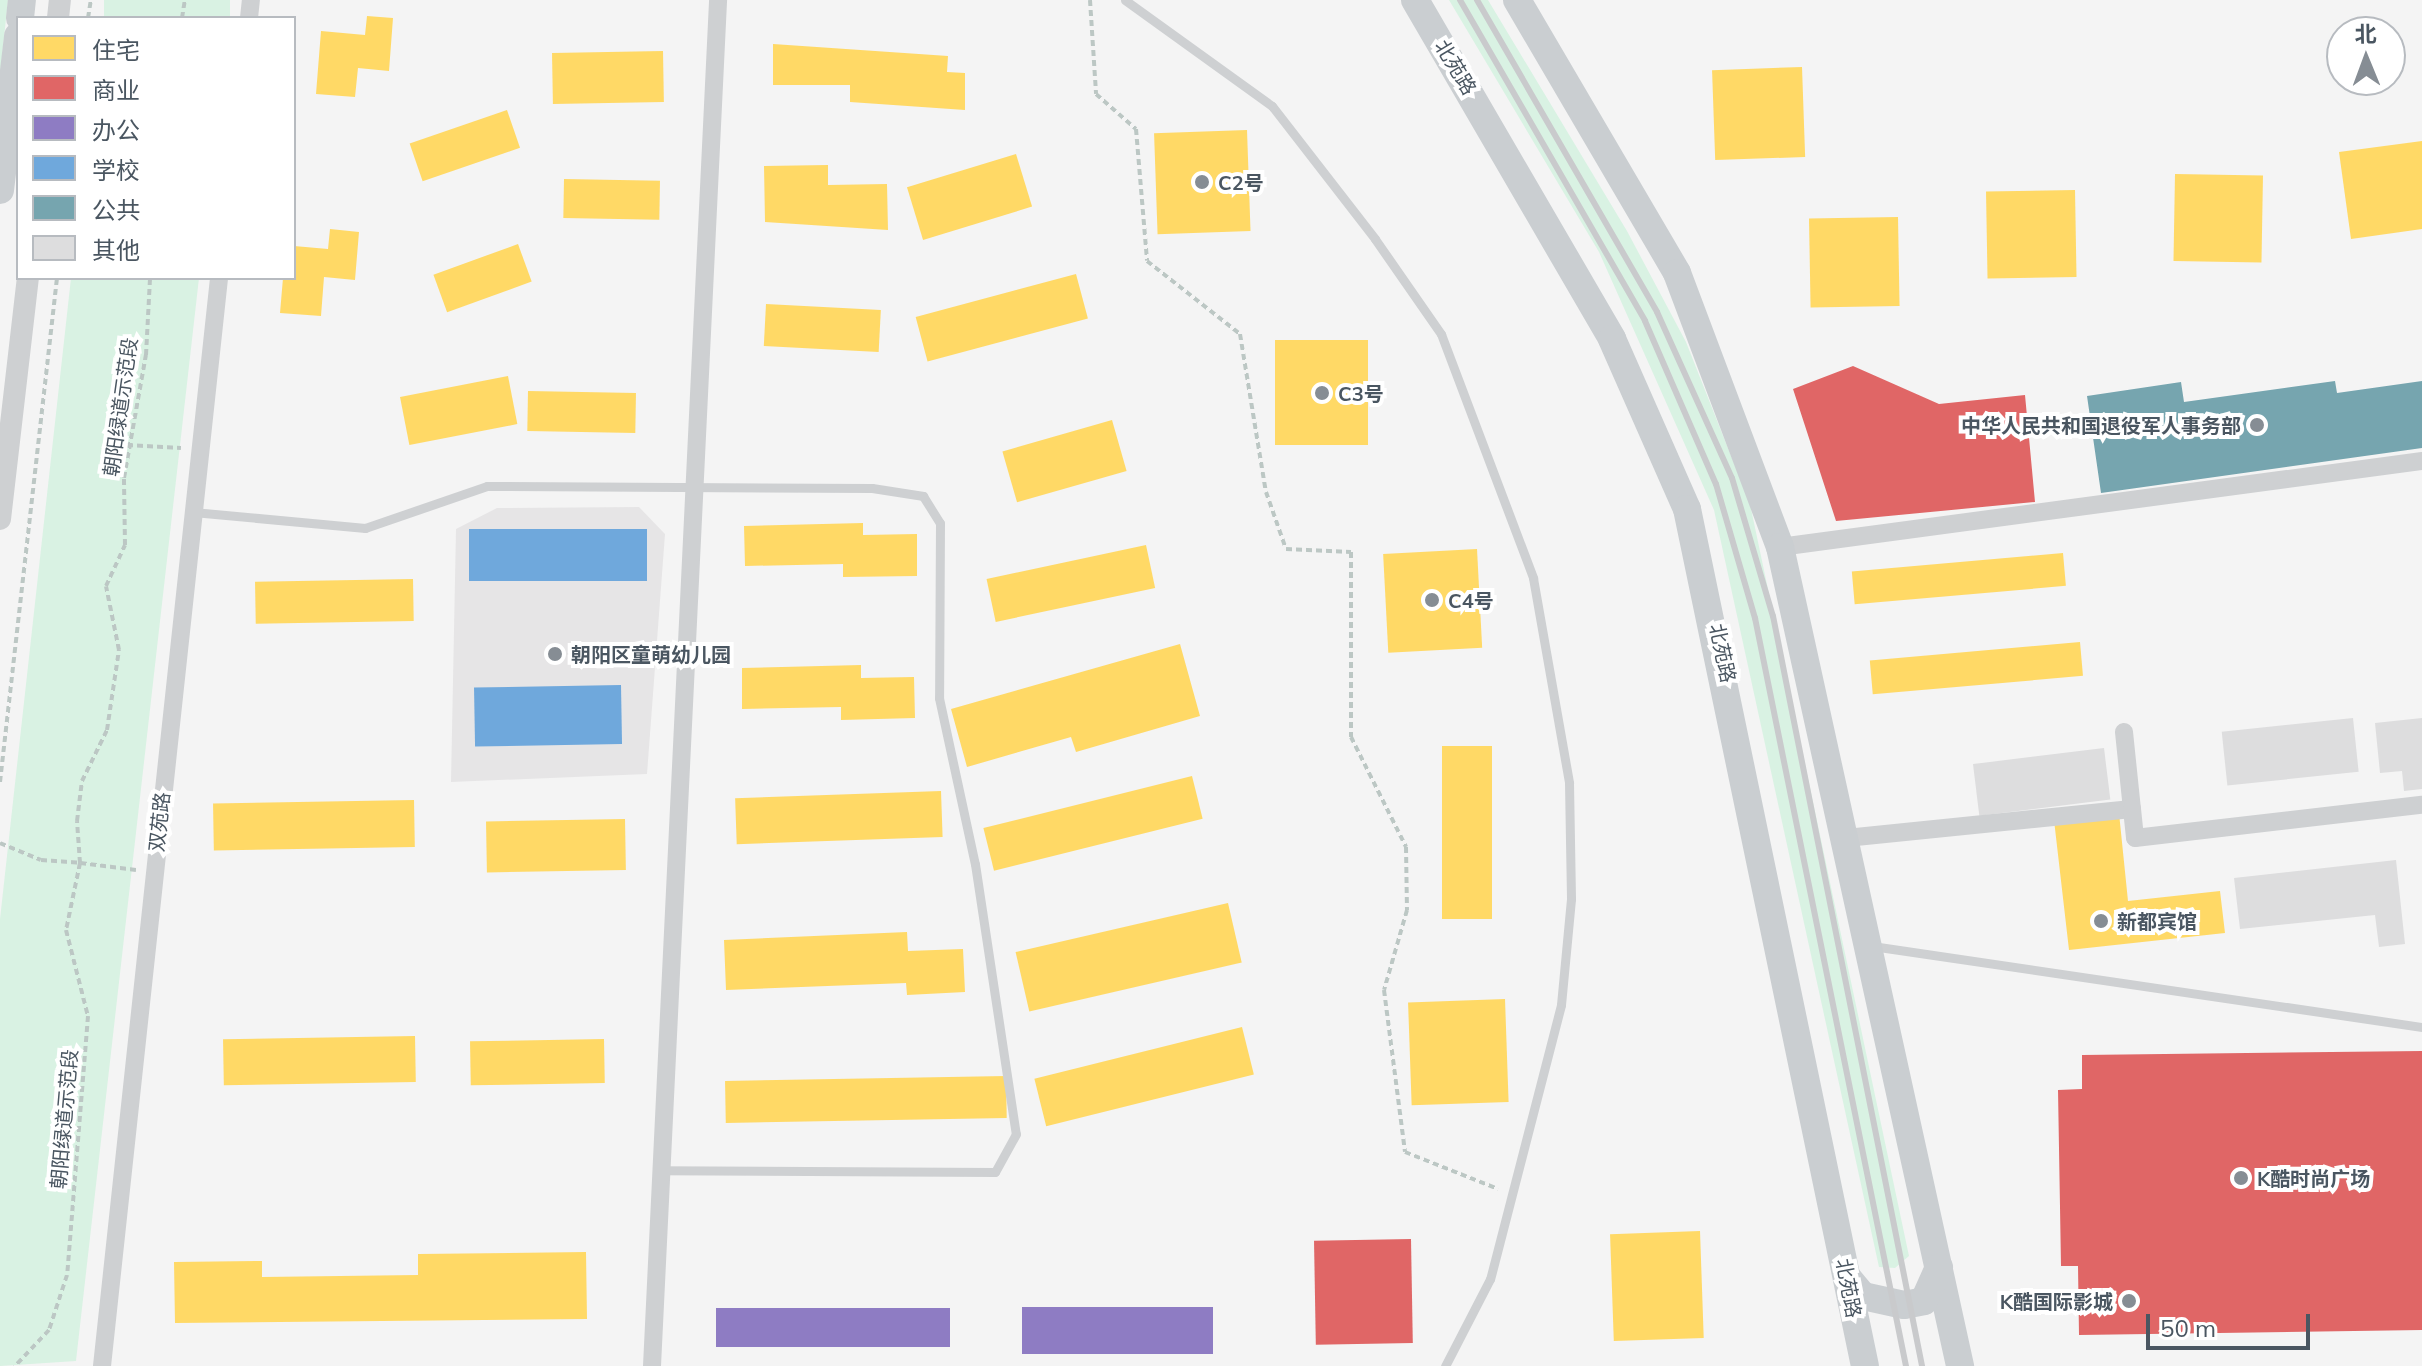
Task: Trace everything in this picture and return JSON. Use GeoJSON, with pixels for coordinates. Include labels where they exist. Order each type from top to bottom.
{"type":"FeatureCollection","features":[{"type":"Feature","properties":{"kind":"main road","name":"北苑路"},"geometry":{"type":"LineString","coordinates":[[1415,0],[1612,339],[1687,509],[1865,1366]]}},
{"type":"Feature","properties":{"kind":"main road"},"geometry":{"type":"LineString","coordinates":[[1517,0],[1677,273],[1780,547],[1960,1366]]}},
{"type":"Feature","properties":{"kind":"main road"},"geometry":{"type":"LineString","coordinates":[[0,190],[16,53]]}},
{"type":"Feature","properties":{"kind":"main road"},"geometry":{"type":"LineString","coordinates":[[1847,1277],[1863,1296],[1904,1305],[1924,1301],[1939,1267]]}},
{"type":"Feature","properties":{"kind":"street"},"geometry":{"type":"LineString","coordinates":[[652,1366],[659,1170],[698,487],[718,0]]}},
{"type":"Feature","properties":{"kind":"street"},"geometry":{"type":"LineString","coordinates":[[0,519],[28,280]]}},
{"type":"Feature","properties":{"kind":"street","name":"双苑路"},"geometry":{"type":"LineString","coordinates":[[102,1366],[219,280]]}},
{"type":"Feature","properties":{"kind":"street"},"geometry":{"type":"LineString","coordinates":[[1780,547],[2422,461]]}},
{"type":"Feature","properties":{"kind":"street"},"geometry":{"type":"LineString","coordinates":[[2124,732],[2135,838],[2422,805]]}},
{"type":"Feature","properties":{"kind":"street"},"geometry":{"type":"LineString","coordinates":[[1846,838],[2132,809]]}},
{"type":"Feature","properties":{"kind":"lane"},"geometry":{"type":"LineString","coordinates":[[1125,0],[1272,106],[1375,239],[1441,334],[1509,499],[1533,578],[1569,783],[1571,899],[1561,1005],[1490,1279],[1445,1366]]}},
{"type":"Feature","properties":{"kind":"lane"},"geometry":{"type":"LineString","coordinates":[[192,512],[365,528],[487,486],[872,488],[923,496],[940,523],[939,698],[975,864],[1016,1134],[995,1172],[659,1170]]}},
{"type":"Feature","properties":{"kind":"lane"},"geometry":{"type":"LineString","coordinates":[[1868,946],[2422,1027]]}},
{"type":"Feature","properties":{"kind":"path"},"geometry":{"type":"LineString","coordinates":[[1090,0],[1096,94],[1136,129],[1147,261],[1240,334],[1266,492],[1286,549],[1351,552],[1351,737],[1406,847],[1407,910],[1384,990],[1405,1152],[1511,1195]]}},
{"type":"Feature","properties":{"kind":"path"},"geometry":{"type":"LineString","coordinates":[[0,782],[57,280]]}},
{"type":"Feature","properties":{"kind":"path","name":"朝阳绿道示范段"},"geometry":{"type":"LineString","coordinates":[[15,1366],[49,1330],[67,1275],[88,1016],[66,930],[80,863],[82,781],[107,730],[119,650],[106,586],[125,545],[127,445],[146,355],[150,280]]}},
{"type":"Feature","properties":{"kind":"path"},"geometry":{"type":"LineString","coordinates":[[127,445],[199,449]]}},
{"type":"Feature","properties":{"kind":"path"},"geometry":{"type":"LineString","coordinates":[[0,843],[41,860],[154,872]]}},
{"type":"Feature","properties":{"kind":"shaded area","name":"朝阳区童萌幼儿园"},"geometry":{"type":"Polygon","coordinates":[[[639,507],[665,534],[647,774],[451,782],[456,529],[497,508],[639,507]]]}},
{"type":"Feature","properties":{"kind":"green space"},"geometry":{"type":"Polygon","coordinates":[[[0,0],[8,0],[0,75],[0,0]]]}},
{"type":"Feature","properties":{"kind":"green space"},"geometry":{"type":"Polygon","coordinates":[[[104,0],[230,0],[230,16],[104,16],[104,0]]]}},
{"type":"Feature","properties":{"kind":"green space"},"geometry":{"type":"Polygon","coordinates":[[[1449,0],[1488,0],[1627,231],[1686,342],[1750,504],[1909,1256],[1895,1268],[1879,1267],[1714,510],[1599,252],[1449,0]]]}},
{"type":"Feature","properties":{"kind":"green space"},"geometry":{"type":"Polygon","coordinates":[[[71,280],[199,280],[76,1361],[0,1366],[0,919],[71,280]]]}},
{"type":"Feature","properties":{"kind":"building: 住宅"},"geometry":{"type":"Polygon","coordinates":[[[367,16],[393,18],[389,71],[358,68],[355,97],[316,94],[321,31],[365,35],[367,16]]]}},
{"type":"Feature","properties":{"kind":"building: 住宅"},"geometry":{"type":"Polygon","coordinates":[[[773,44],[948,56],[947,72],[965,73],[965,110],[850,102],[850,85],[773,85],[773,44]]]}},
{"type":"Feature","properties":{"kind":"building: 住宅"},"geometry":{"type":"Polygon","coordinates":[[[663,51],[664,102],[553,104],[552,53],[663,51]]]}},
{"type":"Feature","properties":{"kind":"building: 住宅"},"geometry":{"type":"Polygon","coordinates":[[[1802,67],[1805,157],[1715,160],[1712,70],[1802,67]]]}},
{"type":"Feature","properties":{"kind":"building: 住宅"},"geometry":{"type":"Polygon","coordinates":[[[507,110],[520,148],[423,181],[410,144],[507,110]]]}},
{"type":"Feature","properties":{"kind":"building: 住宅","name":"C2号"},"geometry":{"type":"Polygon","coordinates":[[[1247,130],[1251,231],[1158,234],[1154,133],[1247,130]]]}},
{"type":"Feature","properties":{"kind":"building: 住宅"},"geometry":{"type":"Polygon","coordinates":[[[2422,141],[2422,229],[2351,239],[2339,152],[2422,141]]]}},
{"type":"Feature","properties":{"kind":"building: 住宅"},"geometry":{"type":"Polygon","coordinates":[[[1016,154],[1032,207],[923,240],[907,187],[1016,154]]]}},
{"type":"Feature","properties":{"kind":"building: 住宅"},"geometry":{"type":"Polygon","coordinates":[[[828,165],[828,185],[887,184],[888,230],[765,222],[764,166],[828,165]]]}},
{"type":"Feature","properties":{"kind":"building: 住宅"},"geometry":{"type":"Polygon","coordinates":[[[2175,174],[2263,176],[2261,263],[2173,261],[2175,174]]]}},
{"type":"Feature","properties":{"kind":"building: 住宅"},"geometry":{"type":"Polygon","coordinates":[[[564,179],[660,181],[659,220],[563,218],[564,179]]]}},
{"type":"Feature","properties":{"kind":"building: 住宅"},"geometry":{"type":"Polygon","coordinates":[[[2075,190],[2077,277],[1988,279],[1986,192],[2075,190]]]}},
{"type":"Feature","properties":{"kind":"building: 住宅"},"geometry":{"type":"Polygon","coordinates":[[[1898,217],[1900,306],[1811,308],[1809,219],[1898,217]]]}},
{"type":"Feature","properties":{"kind":"building: 住宅"},"geometry":{"type":"Polygon","coordinates":[[[330,229],[359,232],[355,280],[324,277],[321,316],[280,313],[283,280],[296,280],[296,246],[328,249],[330,229]]]}},
{"type":"Feature","properties":{"kind":"building: 住宅"},"geometry":{"type":"Polygon","coordinates":[[[518,244],[532,282],[447,312],[433,275],[518,244]]]}},
{"type":"Feature","properties":{"kind":"building: 住宅"},"geometry":{"type":"Polygon","coordinates":[[[1076,274],[1088,318],[928,361],[916,317],[1076,274]]]}},
{"type":"Feature","properties":{"kind":"building: 住宅"},"geometry":{"type":"Polygon","coordinates":[[[766,304],[881,310],[879,352],[764,346],[766,304]]]}},
{"type":"Feature","properties":{"kind":"building: 住宅","name":"C3号"},"geometry":{"type":"Polygon","coordinates":[[[1275,340],[1368,340],[1368,445],[1275,445],[1275,340]]]}},
{"type":"Feature","properties":{"kind":"building: 住宅"},"geometry":{"type":"Polygon","coordinates":[[[508,376],[517,424],[409,445],[400,397],[508,376]]]}},
{"type":"Feature","properties":{"kind":"building: 住宅"},"geometry":{"type":"Polygon","coordinates":[[[528,391],[636,393],[635,433],[527,431],[528,391]]]}},
{"type":"Feature","properties":{"kind":"building: 住宅"},"geometry":{"type":"Polygon","coordinates":[[[1112,420],[1127,471],[1017,502],[1002,451],[1112,420]]]}},
{"type":"Feature","properties":{"kind":"building: 住宅"},"geometry":{"type":"Polygon","coordinates":[[[863,523],[863,535],[917,534],[917,576],[843,577],[843,564],[745,566],[744,526],[863,523]]]}},
{"type":"Feature","properties":{"kind":"building: 住宅"},"geometry":{"type":"Polygon","coordinates":[[[1146,545],[1155,588],[996,622],[987,579],[1146,545]]]}},
{"type":"Feature","properties":{"kind":"building: 住宅","name":"C4号"},"geometry":{"type":"Polygon","coordinates":[[[1477,549],[1482,648],[1388,653],[1383,554],[1477,549]]]}},
{"type":"Feature","properties":{"kind":"building: 住宅"},"geometry":{"type":"Polygon","coordinates":[[[2063,553],[2066,586],[1855,604],[1852,571],[2063,553]]]}},
{"type":"Feature","properties":{"kind":"building: 住宅"},"geometry":{"type":"Polygon","coordinates":[[[413,579],[414,621],[256,624],[255,582],[413,579]]]}},
{"type":"Feature","properties":{"kind":"building: 住宅"},"geometry":{"type":"Polygon","coordinates":[[[2080,642],[2083,676],[1873,694],[1870,660],[2080,642]]]}},
{"type":"Feature","properties":{"kind":"building: 住宅"},"geometry":{"type":"Polygon","coordinates":[[[1180,644],[1200,716],[1076,752],[1071,737],[967,767],[951,709],[1180,644]]]}},
{"type":"Feature","properties":{"kind":"building: 住宅"},"geometry":{"type":"Polygon","coordinates":[[[861,665],[861,678],[914,677],[915,718],[841,720],[841,707],[742,709],[742,668],[861,665]]]}},
{"type":"Feature","properties":{"kind":"building: 住宅"},"geometry":{"type":"Polygon","coordinates":[[[1442,746],[1492,746],[1492,919],[1442,919],[1442,746]]]}},
{"type":"Feature","properties":{"kind":"building: 住宅"},"geometry":{"type":"Polygon","coordinates":[[[1192,776],[1203,819],[994,871],[983,828],[1192,776]]]}},
{"type":"Feature","properties":{"kind":"building: 住宅"},"geometry":{"type":"Polygon","coordinates":[[[941,791],[943,837],[737,844],[735,798],[941,791]]]}},
{"type":"Feature","properties":{"kind":"building: 住宅"},"geometry":{"type":"Polygon","coordinates":[[[414,800],[415,847],[214,851],[213,804],[414,800]]]}},
{"type":"Feature","properties":{"kind":"building: 住宅"},"geometry":{"type":"Polygon","coordinates":[[[2119,813],[2128,901],[2220,891],[2225,933],[2069,950],[2054,820],[2119,813]]]}},
{"type":"Feature","properties":{"kind":"building: 住宅"},"geometry":{"type":"Polygon","coordinates":[[[625,819],[626,870],[487,872],[486,821],[625,819]]]}},
{"type":"Feature","properties":{"kind":"building: 住宅"},"geometry":{"type":"Polygon","coordinates":[[[1228,903],[1242,962],[1029,1011],[1016,952],[1228,903]]]}},
{"type":"Feature","properties":{"kind":"building: 住宅"},"geometry":{"type":"Polygon","coordinates":[[[907,932],[908,951],[963,949],[965,992],[907,995],[906,983],[726,990],[724,940],[907,932]]]}},
{"type":"Feature","properties":{"kind":"building: 住宅"},"geometry":{"type":"Polygon","coordinates":[[[1505,999],[1509,1102],[1412,1105],[1408,1002],[1505,999]]]}},
{"type":"Feature","properties":{"kind":"building: 住宅"},"geometry":{"type":"Polygon","coordinates":[[[1242,1027],[1254,1075],[1046,1126],[1034,1079],[1242,1027]]]}},
{"type":"Feature","properties":{"kind":"building: 住宅"},"geometry":{"type":"Polygon","coordinates":[[[415,1036],[416,1082],[224,1085],[223,1039],[415,1036]]]}},
{"type":"Feature","properties":{"kind":"building: 住宅"},"geometry":{"type":"Polygon","coordinates":[[[604,1039],[605,1083],[471,1085],[470,1041],[604,1039]]]}},
{"type":"Feature","properties":{"kind":"building: 住宅"},"geometry":{"type":"Polygon","coordinates":[[[1006,1076],[1007,1118],[726,1123],[725,1081],[1006,1076]]]}},
{"type":"Feature","properties":{"kind":"building: 住宅"},"geometry":{"type":"Polygon","coordinates":[[[1700,1231],[1704,1338],[1614,1341],[1610,1234],[1700,1231]]]}},
{"type":"Feature","properties":{"kind":"building: 住宅"},"geometry":{"type":"Polygon","coordinates":[[[586,1252],[587,1319],[175,1323],[174,1262],[262,1261],[262,1277],[418,1275],[418,1254],[586,1252]]]}},
{"type":"Feature","properties":{"kind":"building: 商业"},"geometry":{"type":"Polygon","coordinates":[[[1853,366],[1939,404],[2025,395],[2035,502],[1836,521],[1793,389],[1853,366]]]}},
{"type":"Feature","properties":{"kind":"building: 商业","name":"K酷时尚广场"},"geometry":{"type":"Polygon","coordinates":[[[2422,1051],[2422,1330],[2079,1335],[2078,1266],[2061,1266],[2058,1090],[2082,1089],[2082,1055],[2422,1051]]]}},
{"type":"Feature","properties":{"kind":"building: 商业"},"geometry":{"type":"Polygon","coordinates":[[[1411,1239],[1413,1343],[1316,1345],[1314,1241],[1411,1239]]]}},
{"type":"Feature","properties":{"kind":"building: 办公"},"geometry":{"type":"Polygon","coordinates":[[[1022,1307],[1213,1307],[1213,1354],[1022,1354],[1022,1307]]]}},
{"type":"Feature","properties":{"kind":"building: 办公"},"geometry":{"type":"Polygon","coordinates":[[[716,1308],[950,1308],[950,1347],[716,1347],[716,1308]]]}},
{"type":"Feature","properties":{"kind":"building: 学校"},"geometry":{"type":"Polygon","coordinates":[[[469,529],[647,529],[647,581],[469,581],[469,529]]]}},
{"type":"Feature","properties":{"kind":"building: 学校"},"geometry":{"type":"Polygon","coordinates":[[[621,685],[622,744],[475,747],[474,688],[621,685]]]}},
{"type":"Feature","properties":{"kind":"building: 公共","name":"中华人民共和国退役军人事务部"},"geometry":{"type":"Polygon","coordinates":[[[2335,381],[2337,393],[2422,381],[2422,448],[2101,493],[2087,396],[2181,382],[2184,402],[2335,381]]]}},
{"type":"Feature","properties":{"kind":"building: 其他"},"geometry":{"type":"Polygon","coordinates":[[[2353,718],[2359,772],[2227,786],[2222,732],[2353,718]]]}},
{"type":"Feature","properties":{"kind":"building: 其他"},"geometry":{"type":"Polygon","coordinates":[[[2422,718],[2422,789],[2404,791],[2402,771],[2380,773],[2375,723],[2422,718]]]}},
{"type":"Feature","properties":{"kind":"building: 其他"},"geometry":{"type":"Polygon","coordinates":[[[2104,748],[2110,800],[1979,816],[1973,764],[2104,748]]]}},
{"type":"Feature","properties":{"kind":"building: 其他"},"geometry":{"type":"Polygon","coordinates":[[[2396,860],[2405,944],[2379,947],[2375,915],[2240,929],[2234,878],[2396,860]]]}},
{"type":"Feature","properties":{"kind":"railway"},"geometry":{"type":"LineString","coordinates":[[1460,0],[1645,321],[1716,484],[1755,618],[1906,1366]]}},
{"type":"Feature","properties":{"kind":"railway"},"geometry":{"type":"LineString","coordinates":[[1477,0],[1657,312],[1732,478],[1773,616],[1922,1366]]}},
{"type":"Feature","properties":{"kind":"place","name":"C2号"},"geometry":{"type":"Point","coordinates":[1202,182]}},
{"type":"Feature","properties":{"kind":"place","name":"C3号"},"geometry":{"type":"Point","coordinates":[1322,393]}},
{"type":"Feature","properties":{"kind":"place","name":"中华人民共和国退役军人事务部"},"geometry":{"type":"Point","coordinates":[2257,425]}},
{"type":"Feature","properties":{"kind":"place","name":"C4号"},"geometry":{"type":"Point","coordinates":[1432,600]}},
{"type":"Feature","properties":{"kind":"place","name":"朝阳区童萌幼儿园"},"geometry":{"type":"Point","coordinates":[555,654]}},
{"type":"Feature","properties":{"kind":"place","name":"新都宾馆"},"geometry":{"type":"Point","coordinates":[2101,921]}},
{"type":"Feature","properties":{"kind":"place","name":"K酷时尚广场"},"geometry":{"type":"Point","coordinates":[2241,1178]}},
{"type":"Feature","properties":{"kind":"place","name":"K酷国际影城"},"geometry":{"type":"Point","coordinates":[2129,1301]}}]}
